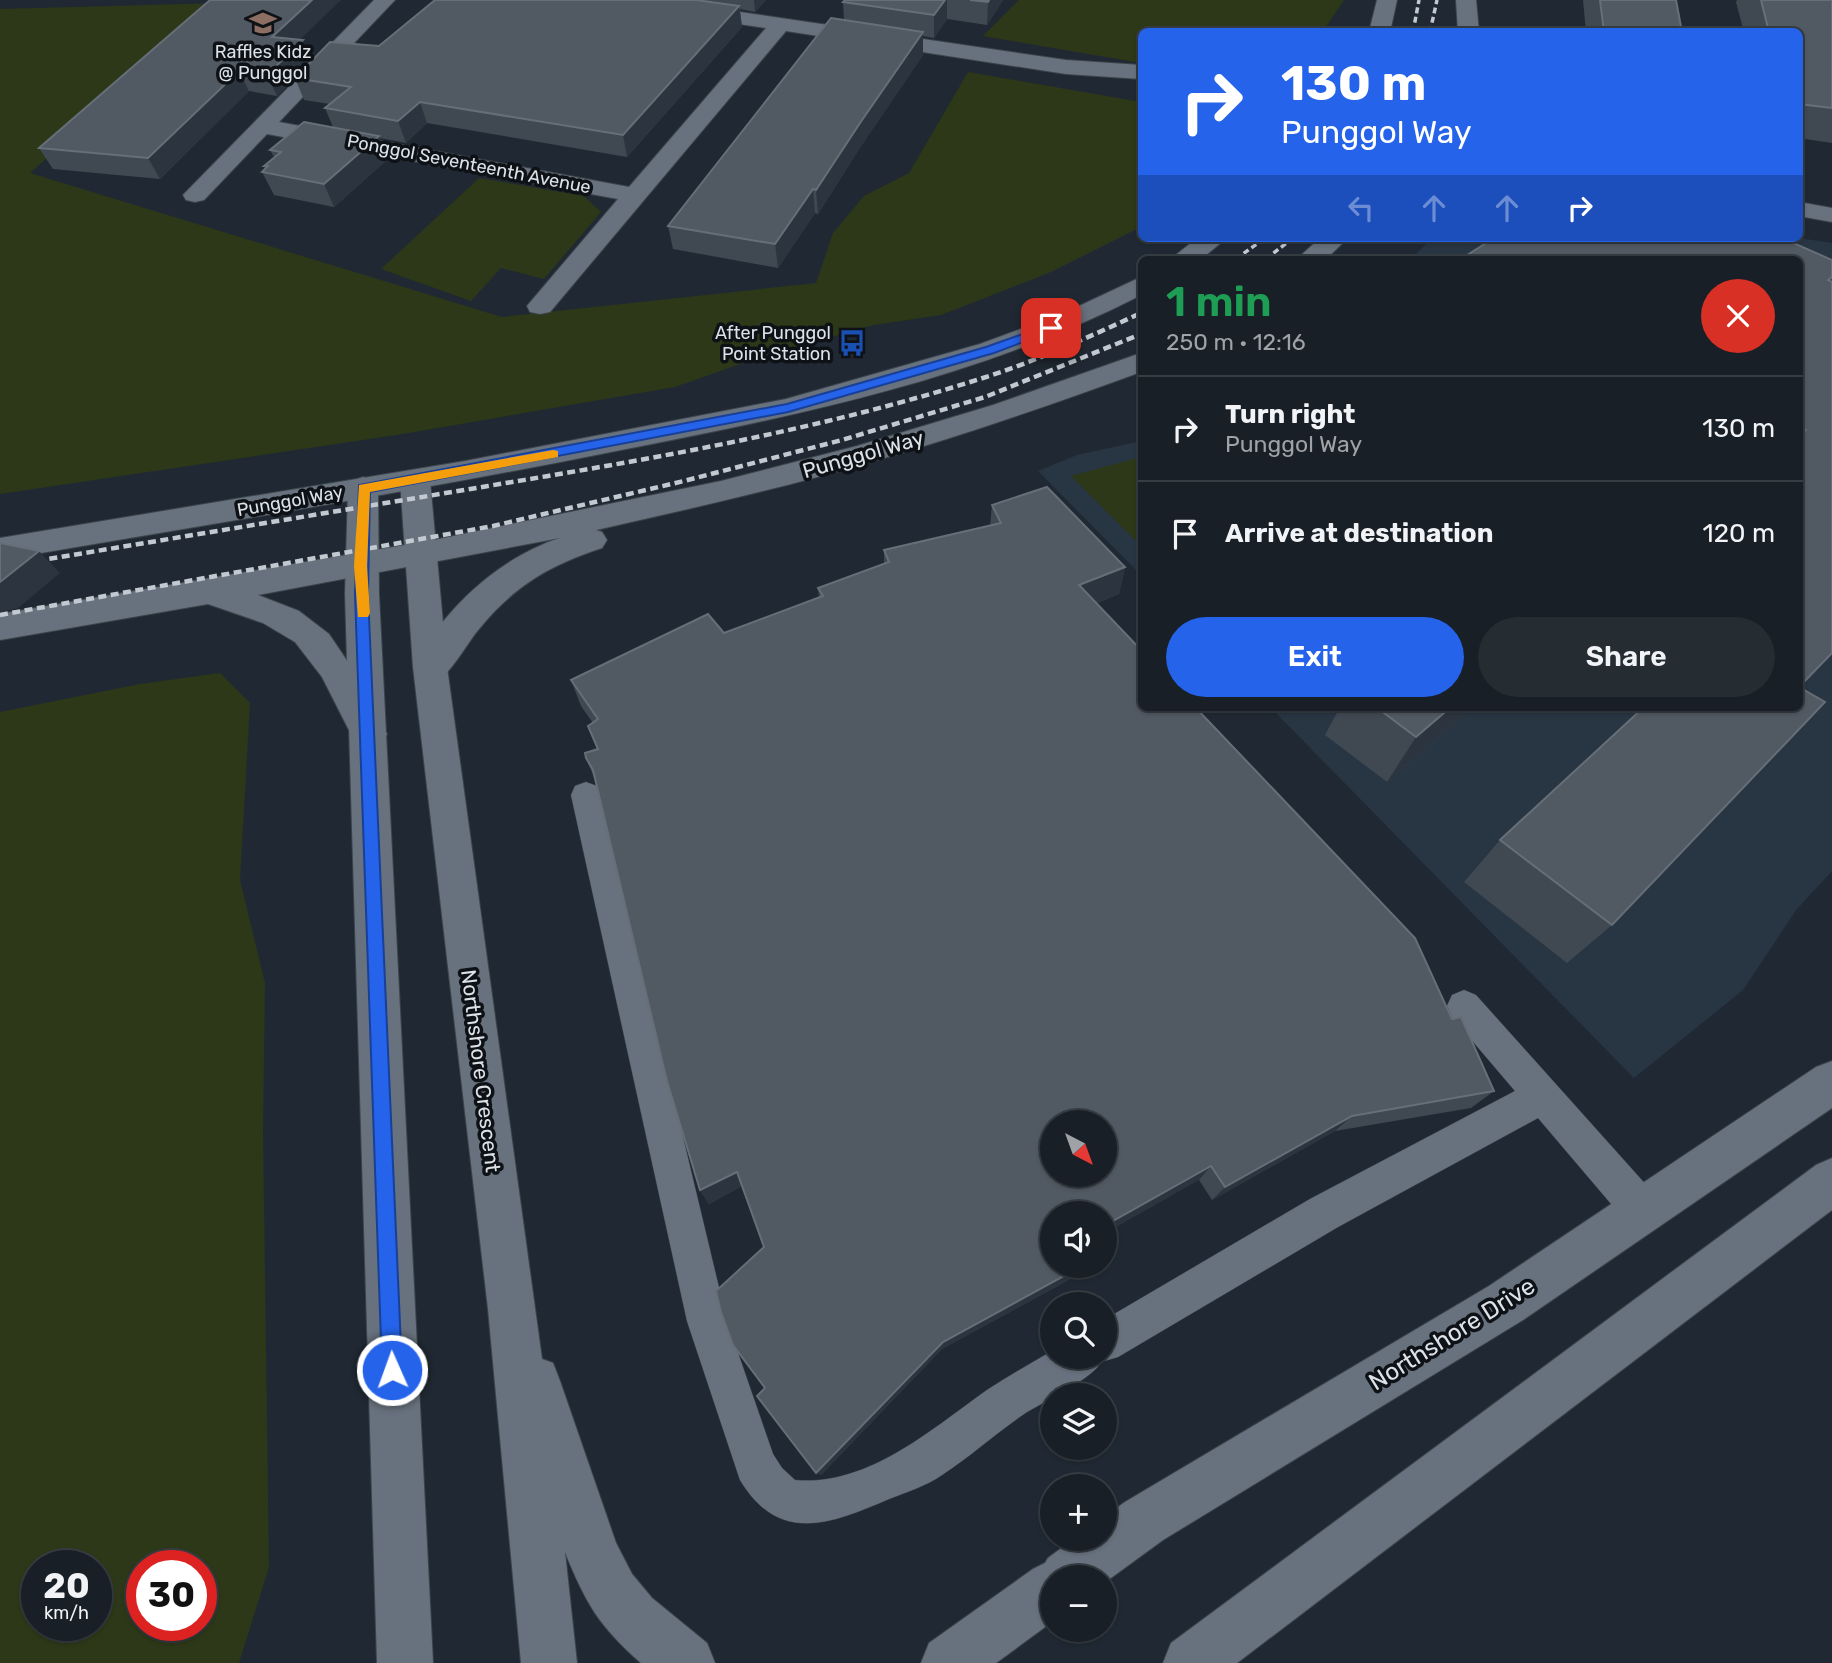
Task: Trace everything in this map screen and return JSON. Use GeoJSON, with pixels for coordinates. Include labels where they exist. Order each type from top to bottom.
{"type":"FeatureCollection","features":[{"type":"Feature","properties":{"kind":"street"},"geometry":{"type":"LineString","coordinates":[[195,195],[385,0]]}},
{"type":"Feature","properties":{"kind":"street"},"geometry":{"type":"LineString","coordinates":[[617,0],[1066,67],[1138,72]]}},
{"type":"Feature","properties":{"kind":"street"},"geometry":{"type":"LineString","coordinates":[[1380,28],[1387,0]]}},
{"type":"Feature","properties":{"kind":"street"},"geometry":{"type":"LineString","coordinates":[[1466,0],[1469,28]]}},
{"type":"Feature","properties":{"kind":"street"},"geometry":{"type":"LineString","coordinates":[[540,306],[780,25]]}},
{"type":"Feature","properties":{"kind":"street"},"geometry":{"type":"LineString","coordinates":[[1066,67],[1111,81],[1138,86]]}},
{"type":"Feature","properties":{"kind":"street","name":"Ponggol Seventeenth Avenue"},"geometry":{"type":"LineString","coordinates":[[262,125],[635,195]]}},
{"type":"Feature","properties":{"kind":"street"},"geometry":{"type":"LineString","coordinates":[[1803,194],[1832,215]]}},
{"type":"Feature","properties":{"kind":"street"},"geometry":{"type":"LineString","coordinates":[[1188,256],[1208,242]]}},
{"type":"Feature","properties":{"kind":"street"},"geometry":{"type":"LineString","coordinates":[[1314,256],[1330,242]]}},
{"type":"Feature","properties":{"kind":"street","name":"Punggol Way"},"geometry":{"type":"LineString","coordinates":[[0,549],[415,480],[788,408],[990,350],[1072,320],[1138,287]]}},
{"type":"Feature","properties":{"kind":"street","name":"Punggol Way"},"geometry":{"type":"LineString","coordinates":[[0,627],[420,556],[738,489],[867,455],[1039,401],[1138,363]]}},
{"type":"Feature","properties":{"kind":"street","name":"Northshore Crescent"},"geometry":{"type":"LineString","coordinates":[[415,480],[430,667],[512,1309],[549,1663]]}},
{"type":"Feature","properties":{"kind":"street"},"geometry":{"type":"LineString","coordinates":[[363,488],[361,566],[405,1663]]}},
{"type":"Feature","properties":{"kind":"street"},"geometry":{"type":"LineString","coordinates":[[430,667],[466,618],[494,590],[545,556],[738,489]]}},
{"type":"Feature","properties":{"kind":"street"},"geometry":{"type":"LineString","coordinates":[[207,592],[256,607],[306,632],[325,655],[369,734]]}},
{"type":"Feature","properties":{"kind":"street","name":"Northshore Drive"},"geometry":{"type":"LineString","coordinates":[[1084,1565],[1144,1521],[1506,1303],[1832,1082]]}},
{"type":"Feature","properties":{"kind":"street"},"geometry":{"type":"LineString","coordinates":[[1191,1663],[1832,1181]]}},
{"type":"Feature","properties":{"kind":"street"},"geometry":{"type":"LineString","coordinates":[[512,1309],[592,1553],[612,1594],[632,1618],[680,1660],[687,1663]]}},
{"type":"Feature","properties":{"kind":"street"},"geometry":{"type":"LineString","coordinates":[[379,1663],[399,1563]]}},
{"type":"Feature","properties":{"kind":"street"},"geometry":{"type":"LineString","coordinates":[[949,1663],[1040,1597]]}},
{"type":"Feature","properties":{"kind":"lane"},"geometry":{"type":"LineString","coordinates":[[586,795],[707,1321],[763,1482],[769,1489],[791,1500],[815,1504],[832,1502],[925,1462],[1010,1399],[1061,1369]]}},
{"type":"Feature","properties":{"kind":"lane"},"geometry":{"type":"LineString","coordinates":[[1464,1006],[1643,1211]]}},
{"type":"Feature","properties":{"kind":"lane"},"geometry":{"type":"LineString","coordinates":[[1117,1335],[1324,1213],[1543,1096]]}},
{"type":"Feature","properties":{"kind":"shaded area"},"geometry":{"type":"Polygon","coordinates":[[[1803,239],[1832,243],[1832,871],[1796,910],[1743,990],[1634,1078],[1274,711],[1803,711],[1803,256],[1414,256],[1428,242],[1803,242],[1803,239]]]}},
{"type":"Feature","properties":{"kind":"shaded area"},"geometry":{"type":"Polygon","coordinates":[[[1138,442],[1138,572],[1038,471],[1077,455],[1138,442]]]}},
{"type":"Feature","properties":{"kind":"green space"},"geometry":{"type":"Polygon","coordinates":[[[1019,0],[1344,0],[1325,28],[1138,28],[1138,62],[983,36],[1019,0]]]}},
{"type":"Feature","properties":{"kind":"green space"},"geometry":{"type":"Polygon","coordinates":[[[222,3],[30,173],[502,317],[816,283],[833,233],[864,196],[909,173],[968,72],[1138,101],[1138,228],[1051,272],[941,315],[874,325],[760,357],[675,387],[403,434],[0,494],[0,9],[222,3]]]}},
{"type":"Feature","properties":{"kind":"green space"},"geometry":{"type":"Polygon","coordinates":[[[479,178],[584,196],[601,212],[544,279],[501,268],[471,301],[381,269],[479,178]]]}},
{"type":"Feature","properties":{"kind":"green space"},"geometry":{"type":"Polygon","coordinates":[[[1138,458],[1138,543],[1071,476],[1138,458]]]}},
{"type":"Feature","properties":{"kind":"green space"},"geometry":{"type":"Polygon","coordinates":[[[220,673],[250,703],[240,880],[265,983],[263,1131],[269,1567],[239,1663],[0,1663],[0,712],[140,684],[220,673]]]}},
{"type":"Feature","properties":{"kind":"building"},"geometry":{"type":"Polygon","coordinates":[[[210,0],[312,0],[272,37],[303,40],[267,75],[239,71],[148,158],[39,148],[210,0]]]}},
{"type":"Feature","properties":{"kind":"building"},"geometry":{"type":"Polygon","coordinates":[[[435,0],[696,0],[739,6],[623,135],[420,102],[398,121],[325,108],[351,87],[295,78],[330,42],[379,46],[435,0]]]}},
{"type":"Feature","properties":{"kind":"building"},"geometry":{"type":"Polygon","coordinates":[[[945,0],[934,15],[843,2],[945,0]]]}},
{"type":"Feature","properties":{"kind":"building"},"geometry":{"type":"Polygon","coordinates":[[[1600,0],[1676,0],[1681,28],[1604,28],[1600,0]]]}},
{"type":"Feature","properties":{"kind":"building"},"geometry":{"type":"Polygon","coordinates":[[[1761,0],[1832,0],[1832,108],[1803,104],[1803,28],[1768,28],[1761,0]]]}},
{"type":"Feature","properties":{"kind":"building"},"geometry":{"type":"Polygon","coordinates":[[[831,18],[923,32],[816,190],[813,189],[775,244],[668,226],[831,18]]]}},
{"type":"Feature","properties":{"kind":"building"},"geometry":{"type":"Polygon","coordinates":[[[304,122],[379,136],[324,184],[262,172],[268,166],[264,166],[281,152],[270,150],[304,122]]]}},
{"type":"Feature","properties":{"kind":"building"},"geometry":{"type":"Polygon","coordinates":[[[1488,242],[1791,242],[1832,260],[1832,277],[1828,280],[1832,282],[1832,653],[1803,683],[1803,433],[1806,430],[1803,428],[1803,256],[1466,256],[1488,242]]]}},
{"type":"Feature","properties":{"kind":"building"},"geometry":{"type":"Polygon","coordinates":[[[1047,487],[1125,567],[1079,585],[1138,647],[1138,711],[1199,711],[1415,938],[1452,1019],[1461,1017],[1494,1091],[1352,1116],[1225,1187],[1211,1166],[1117,1219],[1117,1201],[1040,1201],[1040,1278],[1060,1278],[943,1342],[816,1473],[757,1396],[765,1388],[733,1345],[721,1312],[716,1291],[764,1247],[737,1172],[700,1190],[667,1081],[593,770],[586,758],[585,753],[598,749],[588,726],[598,719],[571,680],[708,614],[724,633],[823,596],[818,588],[889,562],[884,550],[1001,523],[992,505],[1047,487]]]}},
{"type":"Feature","properties":{"kind":"building"},"geometry":{"type":"Polygon","coordinates":[[[0,543],[39,551],[0,582],[0,543]]]}},
{"type":"Feature","properties":{"kind":"building"},"geometry":{"type":"Polygon","coordinates":[[[1803,689],[1825,702],[1612,925],[1500,840],[1640,711],[1803,711],[1803,689]]]}},
{"type":"Feature","properties":{"kind":"building"},"geometry":{"type":"Polygon","coordinates":[[[1381,711],[1446,711],[1416,737],[1381,711]]]}},
{"type":"Feature","properties":{"kind":"railway"},"geometry":{"type":"LineString","coordinates":[[1414,28],[1419,0]]}},
{"type":"Feature","properties":{"kind":"railway"},"geometry":{"type":"LineString","coordinates":[[1431,28],[1437,0]]}},
{"type":"Feature","properties":{"kind":"railway"},"geometry":{"type":"LineString","coordinates":[[1240,256],[1259,242]]}},
{"type":"Feature","properties":{"kind":"railway"},"geometry":{"type":"LineString","coordinates":[[1270,256],[1288,242]]}},
{"type":"Feature","properties":{"kind":"railway"},"geometry":{"type":"LineString","coordinates":[[0,567],[615,464],[803,427],[866,412],[989,376],[1047,355],[1138,314]]}},
{"type":"Feature","properties":{"kind":"railway"},"geometry":{"type":"LineString","coordinates":[[0,615],[493,526],[684,481],[842,440],[985,397],[1138,335]]}},
{"type":"Feature","properties":{"kind":"slow traffic"},"geometry":{"type":"LineString","coordinates":[[363,613],[363,488],[553,454]]}},
{"type":"Feature","properties":{"kind":"place","name":"Raffles Kidz @ Punggol"},"geometry":{"type":"Point","coordinates":[263,23]}},
{"type":"Feature","properties":{"kind":"place","name":"After Punggol Point Station"},"geometry":{"type":"Point","coordinates":[852,343]}},
{"type":"Feature","properties":{"kind":"route"},"geometry":{"type":"LineString","coordinates":[[392,1370],[361,566],[363,488],[465,471],[788,408],[990,350],[1051,328]]}}]}
